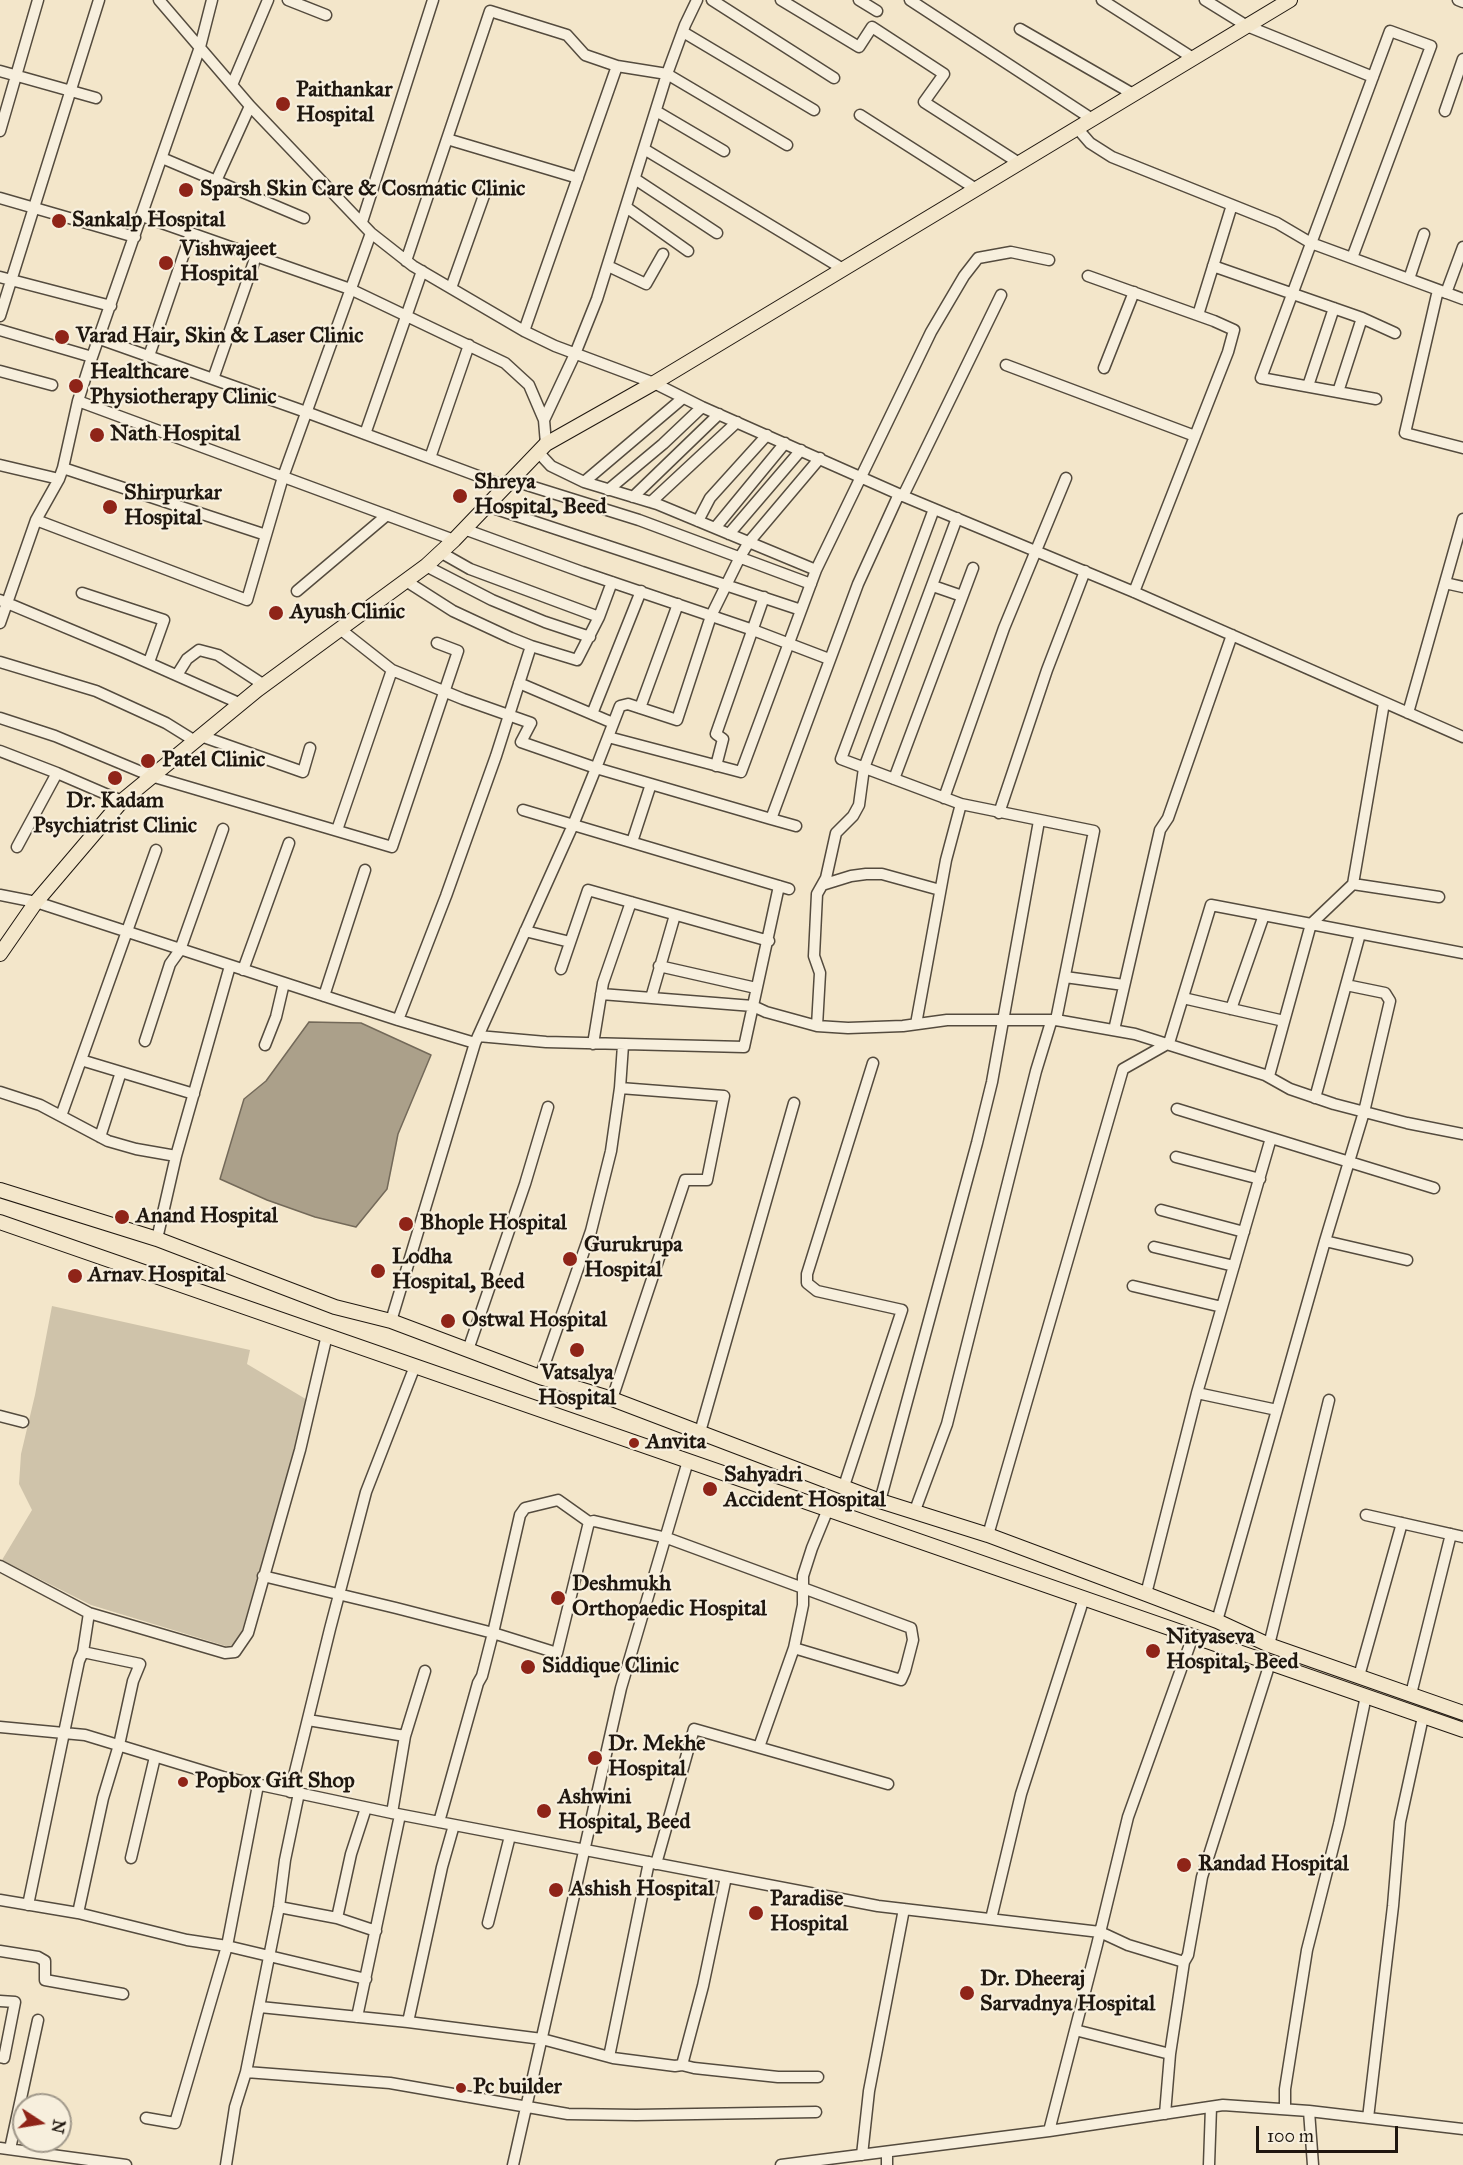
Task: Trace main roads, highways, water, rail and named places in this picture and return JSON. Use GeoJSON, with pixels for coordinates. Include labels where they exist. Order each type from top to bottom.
{"type":"FeatureCollection","features":[{"type":"Feature","properties":{"kind":"main road"},"geometry":{"type":"LineString","coordinates":[[0,954],[36,902],[122,801],[264,685],[426,566],[542,448],[1290,0]]}},
{"type":"Feature","properties":{"kind":"main road"},"geometry":{"type":"LineString","coordinates":[[0,1190],[157,1239],[335,1306],[392,1321],[540,1377],[700,1432],[880,1501],[988,1535],[1216,1621],[1269,1645],[1463,1713]]}},
{"type":"Feature","properties":{"kind":"main road"},"geometry":{"type":"LineString","coordinates":[[0,1222],[1463,1730]]}},
{"type":"Feature","properties":{"kind":"place","name":"Paithankar Hospital"},"geometry":{"type":"Point","coordinates":[283,104]}},
{"type":"Feature","properties":{"kind":"place","name":"Sparsh Skin Care & Cosmatic Clinic"},"geometry":{"type":"Point","coordinates":[186,190]}},
{"type":"Feature","properties":{"kind":"place","name":"Sankalp Hospital"},"geometry":{"type":"Point","coordinates":[59,221]}},
{"type":"Feature","properties":{"kind":"place","name":"Vishwajeet Hospital"},"geometry":{"type":"Point","coordinates":[166,263]}},
{"type":"Feature","properties":{"kind":"place","name":"Varad Hair, Skin & Laser Clinic"},"geometry":{"type":"Point","coordinates":[62,337]}},
{"type":"Feature","properties":{"kind":"place","name":"Healthcare Physiotherapy Clinic"},"geometry":{"type":"Point","coordinates":[76,386]}},
{"type":"Feature","properties":{"kind":"place","name":"Nath Hospital"},"geometry":{"type":"Point","coordinates":[97,435]}},
{"type":"Feature","properties":{"kind":"place","name":"Shreya Hospital, Beed"},"geometry":{"type":"Point","coordinates":[460,496]}},
{"type":"Feature","properties":{"kind":"place","name":"Shirpurkar Hospital"},"geometry":{"type":"Point","coordinates":[110,507]}},
{"type":"Feature","properties":{"kind":"place","name":"Ayush Clinic"},"geometry":{"type":"Point","coordinates":[276,613]}},
{"type":"Feature","properties":{"kind":"place","name":"Patel Clinic"},"geometry":{"type":"Point","coordinates":[148,761]}},
{"type":"Feature","properties":{"kind":"place","name":"Dr. Kadam Psychiatrist Clinic"},"geometry":{"type":"Point","coordinates":[115,778]}},
{"type":"Feature","properties":{"kind":"place","name":"Anand Hospital"},"geometry":{"type":"Point","coordinates":[122,1217]}},
{"type":"Feature","properties":{"kind":"place","name":"Bhople Hospital"},"geometry":{"type":"Point","coordinates":[406,1224]}},
{"type":"Feature","properties":{"kind":"place","name":"Gurukrupa Hospital"},"geometry":{"type":"Point","coordinates":[570,1259]}},
{"type":"Feature","properties":{"kind":"place","name":"Lodha Hospital, Beed"},"geometry":{"type":"Point","coordinates":[378,1271]}},
{"type":"Feature","properties":{"kind":"place","name":"Arnav Hospital"},"geometry":{"type":"Point","coordinates":[75,1276]}},
{"type":"Feature","properties":{"kind":"place","name":"Ostwal Hospital"},"geometry":{"type":"Point","coordinates":[448,1321]}},
{"type":"Feature","properties":{"kind":"place","name":"Vatsalya Hospital"},"geometry":{"type":"Point","coordinates":[577,1350]}},
{"type":"Feature","properties":{"kind":"place","name":"Anvita"},"geometry":{"type":"Point","coordinates":[634,1443]}},
{"type":"Feature","properties":{"kind":"place","name":"Sahyadri Accident Hospital"},"geometry":{"type":"Point","coordinates":[710,1489]}},
{"type":"Feature","properties":{"kind":"place","name":"Deshmukh Orthopaedic Hospital"},"geometry":{"type":"Point","coordinates":[558,1598]}},
{"type":"Feature","properties":{"kind":"place","name":"Nityaseva Hospital, Beed"},"geometry":{"type":"Point","coordinates":[1153,1651]}},
{"type":"Feature","properties":{"kind":"place","name":"Siddique Clinic"},"geometry":{"type":"Point","coordinates":[528,1667]}},
{"type":"Feature","properties":{"kind":"place","name":"Dr. Mekhe Hospital"},"geometry":{"type":"Point","coordinates":[595,1758]}},
{"type":"Feature","properties":{"kind":"place","name":"Popbox Gift Shop"},"geometry":{"type":"Point","coordinates":[183,1782]}},
{"type":"Feature","properties":{"kind":"place","name":"Ashwini Hospital, Beed"},"geometry":{"type":"Point","coordinates":[544,1811]}},
{"type":"Feature","properties":{"kind":"place","name":"Randad Hospital"},"geometry":{"type":"Point","coordinates":[1184,1865]}},
{"type":"Feature","properties":{"kind":"place","name":"Ashish Hospital"},"geometry":{"type":"Point","coordinates":[556,1890]}},
{"type":"Feature","properties":{"kind":"place","name":"Paradise Hospital"},"geometry":{"type":"Point","coordinates":[756,1913]}},
{"type":"Feature","properties":{"kind":"place","name":"Dr. Dheeraj Sarvadnya Hospital"},"geometry":{"type":"Point","coordinates":[967,1993]}},
{"type":"Feature","properties":{"kind":"place","name":"Pc builder"},"geometry":{"type":"Point","coordinates":[461,2088]}}]}
